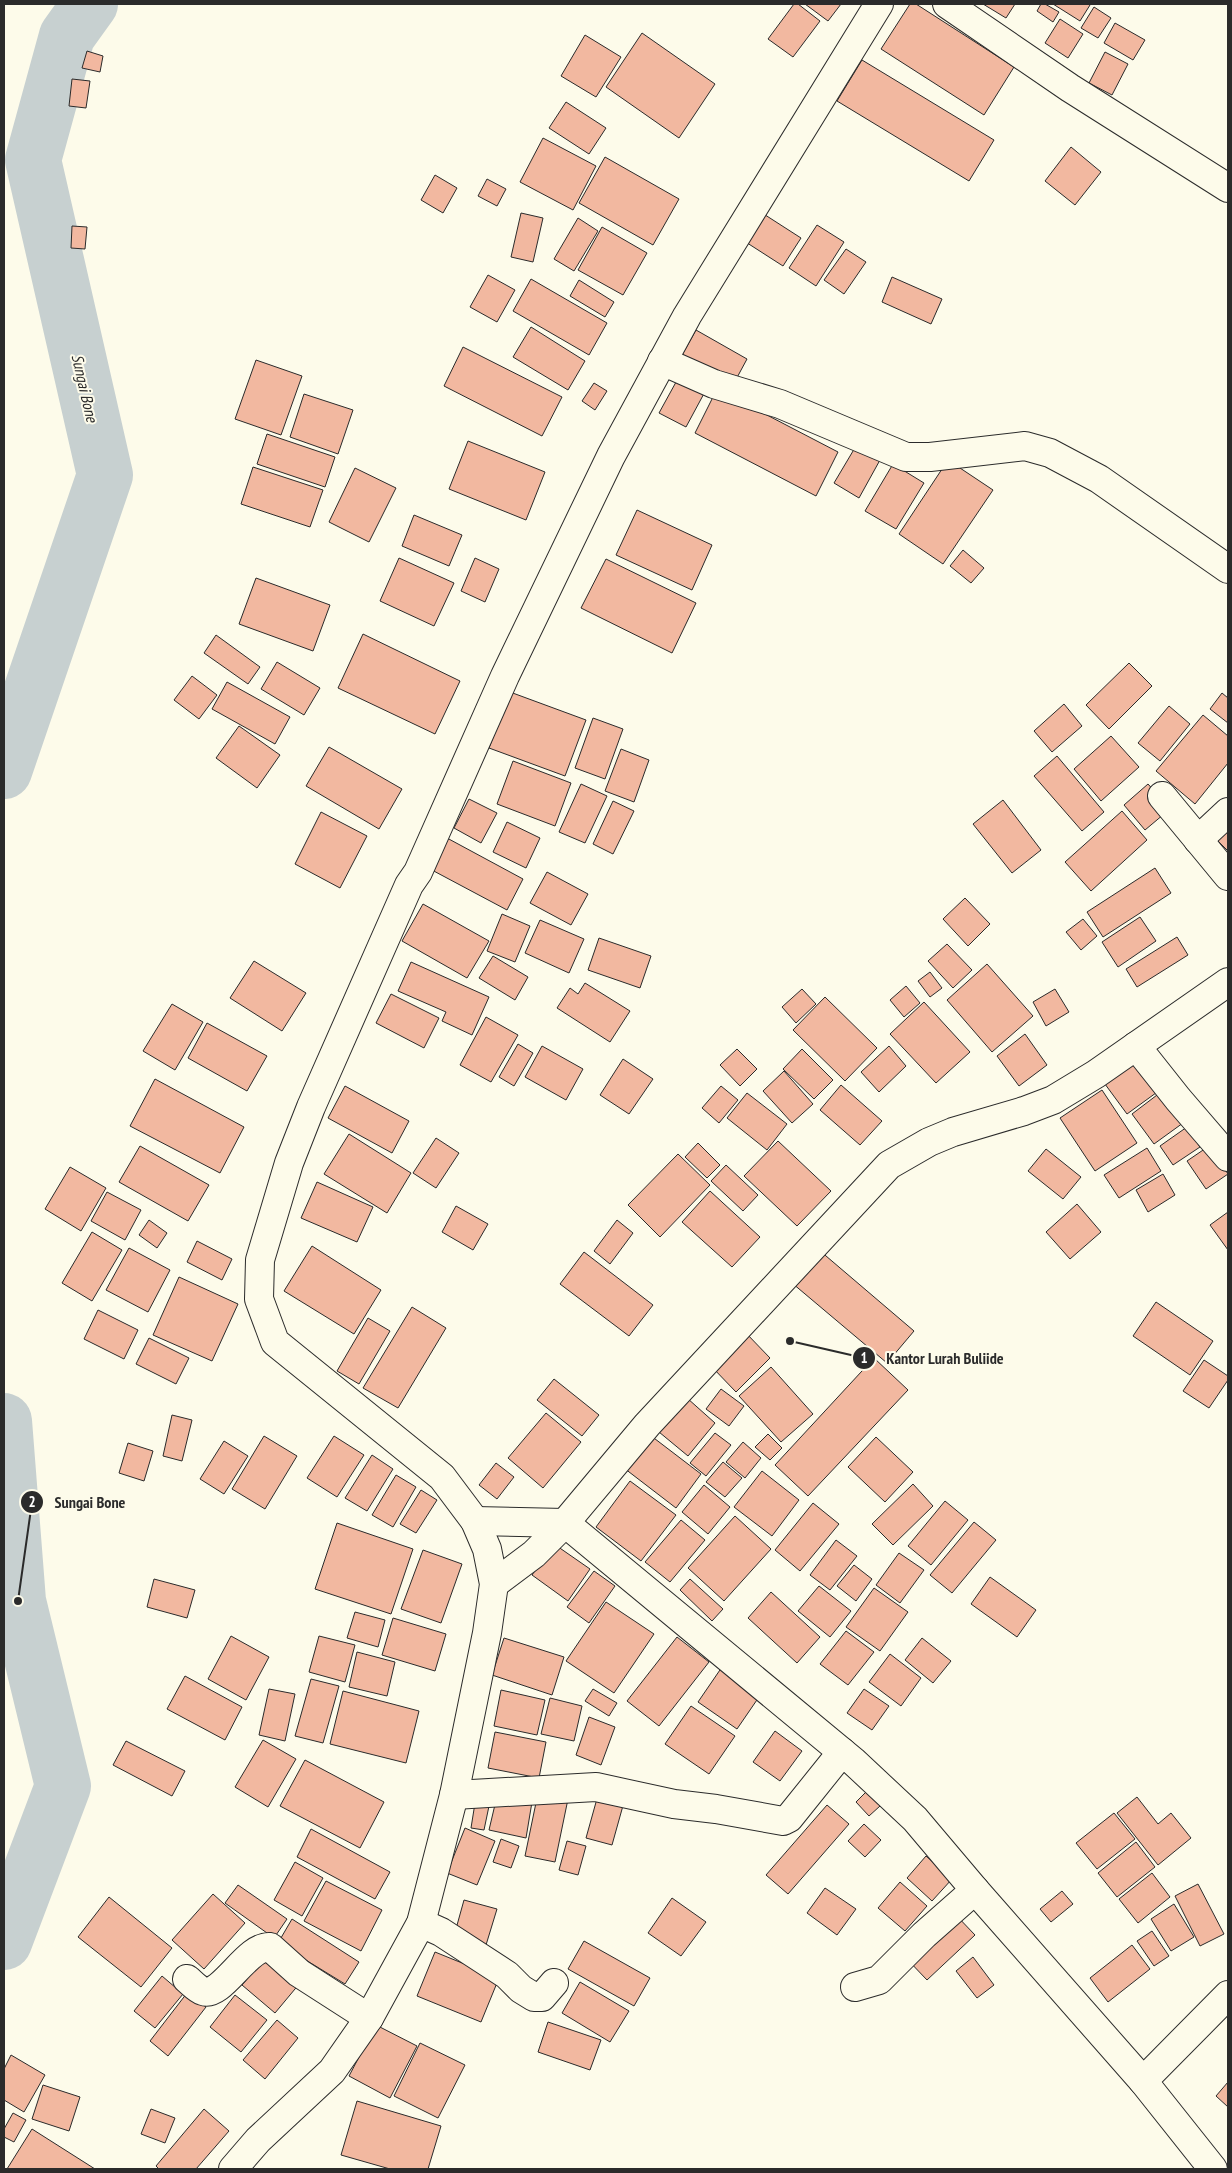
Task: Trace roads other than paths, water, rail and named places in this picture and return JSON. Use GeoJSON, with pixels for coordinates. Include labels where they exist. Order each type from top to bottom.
{"type":"FeatureCollection","features":[{"type":"Feature","properties":{"kind":"street"},"geometry":{"type":"LineString","coordinates":[[233,2169],[258,2140],[332,2071],[369,2018],[421,1923],[454,1795],[487,1633],[494,1584],[487,1549],[475,1521],[442,1477],[275,1342],[259,1299],[260,1260],[292,1155],[311,1107],[409,885],[418,872],[504,676],[606,465],[697,299],[879,4]]}},
{"type":"Feature","properties":{"kind":"street"},"geometry":{"type":"LineString","coordinates":[[947,4],[1070,88],[1228,188]]}},
{"type":"Feature","properties":{"kind":"street"},"geometry":{"type":"LineString","coordinates":[[662,361],[714,384],[780,404],[906,457],[930,457],[1025,446],[1050,453],[1099,478],[1228,569]]}},
{"type":"Feature","properties":{"kind":"street"},"geometry":{"type":"LineString","coordinates":[[1162,796],[1228,876]]}},
{"type":"Feature","properties":{"kind":"street"},"geometry":{"type":"LineString","coordinates":[[1198,840],[1228,812]]}},
{"type":"Feature","properties":{"kind":"street"},"geometry":{"type":"LineString","coordinates":[[494,1584],[534,1554],[565,1523],[647,1426],[889,1165],[929,1142],[953,1132],[1054,1100],[1096,1074],[1228,982]]}},
{"type":"Feature","properties":{"kind":"street"},"geometry":{"type":"LineString","coordinates":[[1136,1046],[1228,1157]]}},
{"type":"Feature","properties":{"kind":"street"},"geometry":{"type":"LineString","coordinates":[[475,1521],[565,1523],[842,1752],[915,1819],[1142,2081],[1213,2169]]}},
{"type":"Feature","properties":{"kind":"street"},"geometry":{"type":"LineString","coordinates":[[454,1795],[596,1787],[674,1804],[716,1809],[783,1821],[789,1818],[842,1752]]}},
{"type":"Feature","properties":{"kind":"street"},"geometry":{"type":"LineString","coordinates":[[855,1987],[880,1980],[924,1935],[975,1890]]}},
{"type":"Feature","properties":{"kind":"street"},"geometry":{"type":"LineString","coordinates":[[421,1923],[441,1932],[507,1975],[521,1989],[534,1997],[542,1997],[554,1983]]}},
{"type":"Feature","properties":{"kind":"street"},"geometry":{"type":"LineString","coordinates":[[187,1979],[202,1991],[209,1992],[224,1982],[256,1951],[264,1946],[270,1947],[299,1973],[369,2018]]}},
{"type":"Feature","properties":{"kind":"street"},"geometry":{"type":"LineString","coordinates":[[1142,2081],[1228,1995]]}},
{"type":"Feature","properties":{"kind":"waterway","name":"Sungai Bone"},"geometry":{"type":"LineString","coordinates":[[4,771],[105,475],[33,160],[67,36],[90,4]]}},
{"type":"Feature","properties":{"kind":"waterway","name":"Sungai Bone"},"geometry":{"type":"LineString","coordinates":[[4,1421],[18,1601],[63,1786],[4,1942]]}},
{"type":"Feature","properties":{"kind":"place","name":"Kantor Lurah Buliide"},"geometry":{"type":"Point","coordinates":[790,1341]}},
{"type":"Feature","properties":{"kind":"place","name":"Sungai Bone"},"geometry":{"type":"Point","coordinates":[18,1601]}}]}
